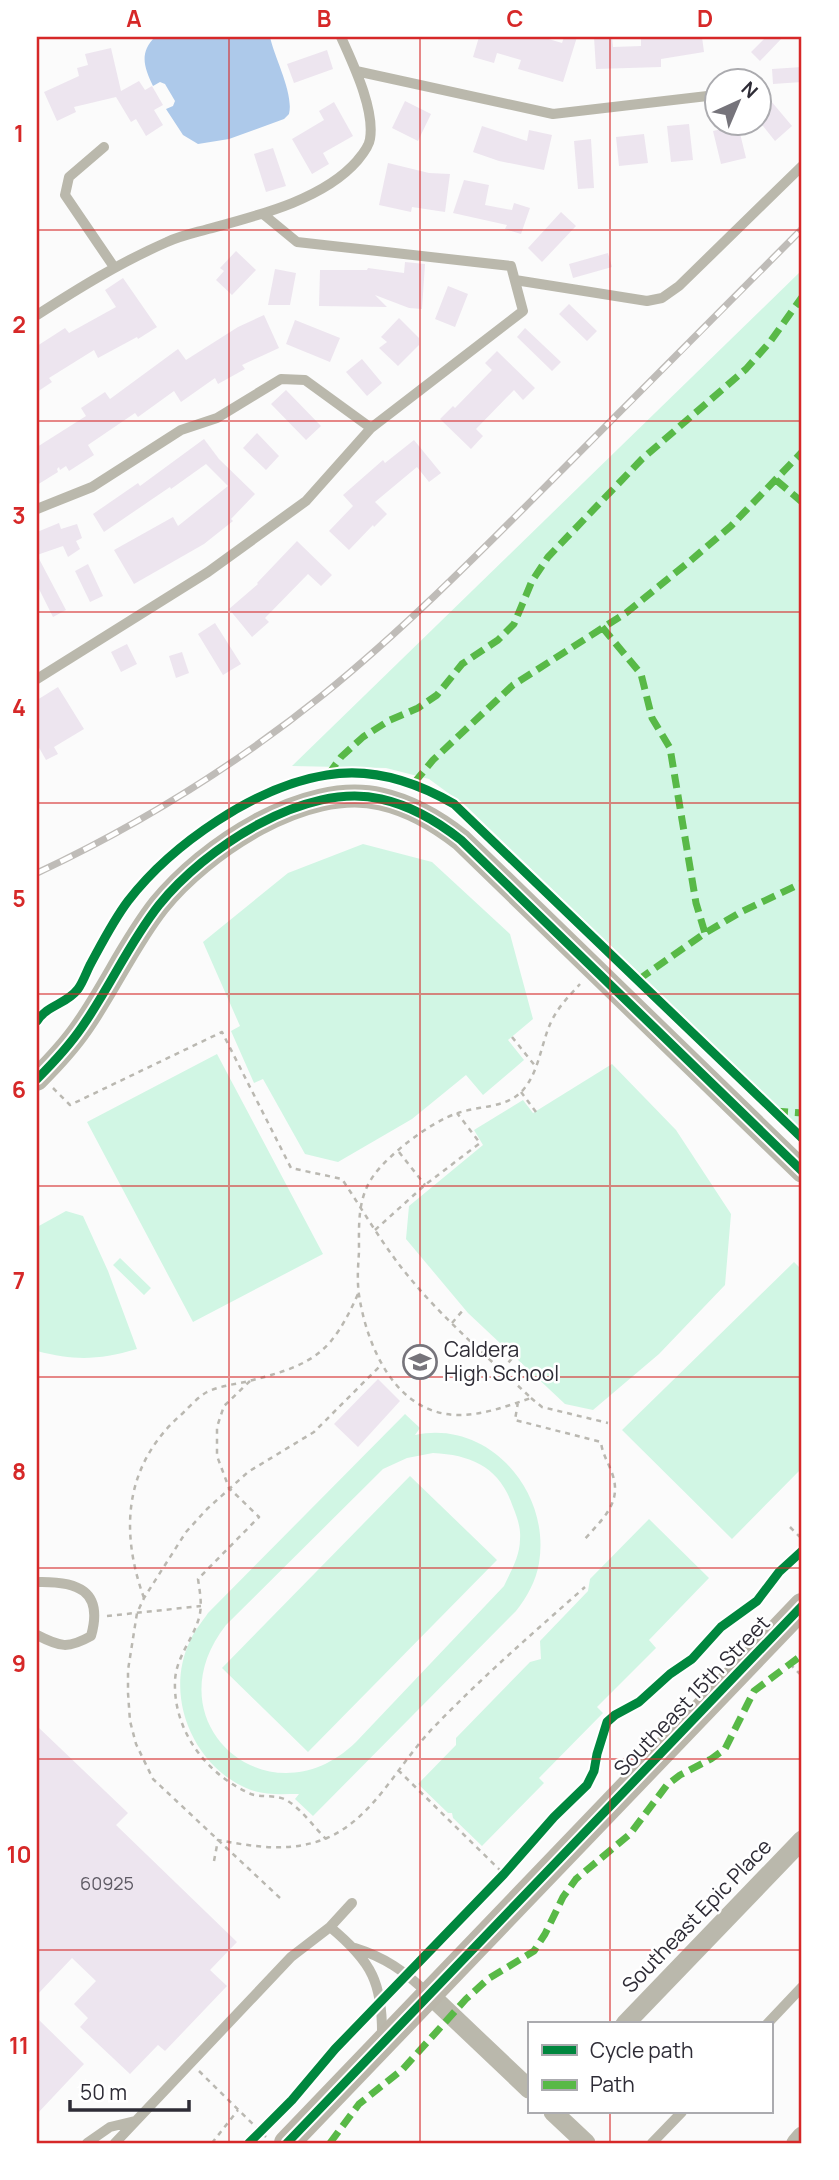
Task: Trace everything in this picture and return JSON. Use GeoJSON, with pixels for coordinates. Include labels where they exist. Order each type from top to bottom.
{"type":"FeatureCollection","features":[{"type":"Feature","properties":{"kind":"main road","name":"Southeast 15th Street"},"geometry":{"type":"LineString","coordinates":[[278,2134],[381,2045],[802,1606]]}},
{"type":"Feature","properties":{"kind":"street"},"geometry":{"type":"LineString","coordinates":[[39,1077],[82,1028],[125,953],[158,906],[214,852],[239,835],[296,808],[355,796],[380,799],[435,820],[461,840],[802,1171]]}},
{"type":"Feature","properties":{"kind":"street","name":"Southeast Epic Place"},"geometry":{"type":"LineString","coordinates":[[627,2022],[802,1840]]}},
{"type":"Feature","properties":{"kind":"street"},"geometry":{"type":"LineString","coordinates":[[430,1995],[528,2088]]}},
{"type":"Feature","properties":{"kind":"street"},"geometry":{"type":"LineString","coordinates":[[555,2114],[586,2143]]}},
{"type":"Feature","properties":{"kind":"street"},"geometry":{"type":"LineString","coordinates":[[796,2143],[802,2136]]}},
{"type":"Feature","properties":{"kind":"lane"},"geometry":{"type":"LineString","coordinates":[[37,315],[114,267],[170,240],[263,214],[321,189],[350,169],[365,151],[370,139],[370,117],[356,71],[341,37]]}},
{"type":"Feature","properties":{"kind":"lane"},"geometry":{"type":"LineString","coordinates":[[356,71],[553,114],[702,98]]}},
{"type":"Feature","properties":{"kind":"lane"},"geometry":{"type":"LineString","coordinates":[[104,147],[69,177],[65,195],[114,267]]}},
{"type":"Feature","properties":{"kind":"lane"},"geometry":{"type":"LineString","coordinates":[[515,280],[647,301],[662,298],[679,286],[802,166]]}},
{"type":"Feature","properties":{"kind":"lane"},"geometry":{"type":"LineString","coordinates":[[37,679],[208,572],[306,501],[371,428],[523,311],[511,266],[297,242],[263,214]]}},
{"type":"Feature","properties":{"kind":"lane"},"geometry":{"type":"LineString","coordinates":[[37,509],[92,487],[181,430],[216,418],[281,379],[304,380],[371,428]]}},
{"type":"Feature","properties":{"kind":"lane"},"geometry":{"type":"LineString","coordinates":[[37,1582],[63,1581],[79,1588],[93,1601],[97,1617],[91,1636],[75,1645],[56,1645],[37,1635]]}},
{"type":"Feature","properties":{"kind":"lane"},"geometry":{"type":"LineString","coordinates":[[115,2143],[291,1957],[330,1927],[352,1903]]}},
{"type":"Feature","properties":{"kind":"lane"},"geometry":{"type":"LineString","coordinates":[[330,1927],[354,1948],[375,1979],[381,2000],[381,2045]]}},
{"type":"Feature","properties":{"kind":"lane"},"geometry":{"type":"LineString","coordinates":[[354,1948],[380,1956],[408,1974],[430,1995]]}},
{"type":"Feature","properties":{"kind":"lane"},"geometry":{"type":"LineString","coordinates":[[769,2022],[802,1987]]}},
{"type":"Feature","properties":{"kind":"lane"},"geometry":{"type":"LineString","coordinates":[[652,2143],[680,2114]]}},
{"type":"Feature","properties":{"kind":"lane"},"geometry":{"type":"LineString","coordinates":[[88,2143],[110,2127],[136,2121]]}},
{"type":"Feature","properties":{"kind":"path"},"geometry":{"type":"LineString","coordinates":[[531,1398],[482,1413],[443,1413],[411,1399],[388,1376],[366,1325],[359,1293],[360,1206],[366,1187],[374,1175],[412,1139],[457,1113],[504,1103],[521,1092],[532,1078],[552,1019],[564,1001],[585,979]]}},
{"type":"Feature","properties":{"kind":"path"},"geometry":{"type":"LineString","coordinates":[[39,1077],[70,1105],[222,1032],[291,1168],[342,1180],[408,1277],[452,1323],[542,1407],[608,1423]]}},
{"type":"Feature","properties":{"kind":"path"},"geometry":{"type":"LineString","coordinates":[[512,1037],[536,1068]]}},
{"type":"Feature","properties":{"kind":"path"},"geometry":{"type":"LineString","coordinates":[[521,1092],[536,1112]]}},
{"type":"Feature","properties":{"kind":"path"},"geometry":{"type":"LineString","coordinates":[[375,1230],[425,1185],[480,1143],[457,1113]]}},
{"type":"Feature","properties":{"kind":"path"},"geometry":{"type":"LineString","coordinates":[[398,1150],[425,1185]]}},
{"type":"Feature","properties":{"kind":"path"},"geometry":{"type":"LineString","coordinates":[[144,1598],[134,1569],[129,1524],[132,1499],[150,1453],[169,1424],[205,1394],[229,1384],[250,1381],[300,1366],[323,1351],[344,1325],[359,1293]]}},
{"type":"Feature","properties":{"kind":"path"},"geometry":{"type":"LineString","coordinates":[[452,1323],[464,1309]]}},
{"type":"Feature","properties":{"kind":"path"},"geometry":{"type":"LineString","coordinates":[[502,1370],[514,1356]]}},
{"type":"Feature","properties":{"kind":"path"},"geometry":{"type":"LineString","coordinates":[[280,1898],[153,1779],[136,1744],[130,1721],[128,1670],[137,1613],[186,1532],[229,1488],[269,1458],[314,1432],[381,1365]]}},
{"type":"Feature","properties":{"kind":"path"},"geometry":{"type":"LineString","coordinates":[[250,1381],[224,1406],[216,1427],[217,1456],[229,1488],[259,1517],[198,1579],[201,1606],[198,1622],[180,1656],[175,1680],[177,1706],[186,1733],[202,1759],[226,1780],[254,1795],[286,1799],[326,1839]]}},
{"type":"Feature","properties":{"kind":"path"},"geometry":{"type":"LineString","coordinates":[[518,1402],[515,1420],[601,1442],[613,1475],[615,1498],[611,1508],[584,1540]]}},
{"type":"Feature","properties":{"kind":"path"},"geometry":{"type":"LineString","coordinates":[[790,1527],[802,1539]]}},
{"type":"Feature","properties":{"kind":"path"},"geometry":{"type":"LineString","coordinates":[[218,1840],[261,1849],[282,1848],[326,1839],[348,1826],[362,1814],[431,1730],[491,1670],[585,1587]]}},
{"type":"Feature","properties":{"kind":"path"},"geometry":{"type":"LineString","coordinates":[[97,1617],[201,1606]]}},
{"type":"Feature","properties":{"kind":"path"},"geometry":{"type":"LineString","coordinates":[[790,1664],[802,1676]]}},
{"type":"Feature","properties":{"kind":"path"},"geometry":{"type":"LineString","coordinates":[[398,1770],[504,1874]]}},
{"type":"Feature","properties":{"kind":"path"},"geometry":{"type":"LineString","coordinates":[[214,1861],[218,1840]]}},
{"type":"Feature","properties":{"kind":"path"},"geometry":{"type":"LineString","coordinates":[[494,1884],[512,1865]]}},
{"type":"Feature","properties":{"kind":"path"},"geometry":{"type":"LineString","coordinates":[[191,2064],[239,2110],[258,2135],[272,2143]]}},
{"type":"Feature","properties":{"kind":"path"},"geometry":{"type":"LineString","coordinates":[[212,2143],[239,2110]]}},
{"type":"Feature","properties":{"kind":"path"},"geometry":{"type":"LineString","coordinates":[[258,2135],[278,2134]]}},
{"type":"Feature","properties":{"kind":"green space"},"geometry":{"type":"Polygon","coordinates":[[[802,270],[802,1130],[466,806],[429,779],[386,768],[292,766],[802,270]]]}},
{"type":"Feature","properties":{"kind":"green space"},"geometry":{"type":"Polygon","coordinates":[[[363,844],[432,862],[510,934],[533,1019],[508,1040],[524,1060],[483,1095],[466,1075],[412,1119],[338,1162],[305,1154],[263,1079],[254,1083],[231,1031],[240,1026],[203,942],[288,873],[363,844]]]}},
{"type":"Feature","properties":{"kind":"green space"},"geometry":{"type":"Polygon","coordinates":[[[217,1054],[323,1254],[193,1322],[87,1122],[217,1054]]]}},
{"type":"Feature","properties":{"kind":"green space"},"geometry":{"type":"Polygon","coordinates":[[[612,1064],[676,1130],[731,1214],[725,1285],[659,1354],[593,1410],[565,1404],[468,1313],[406,1239],[409,1206],[483,1145],[474,1130],[523,1100],[533,1113],[612,1064]]]}},
{"type":"Feature","properties":{"kind":"green space"},"geometry":{"type":"Polygon","coordinates":[[[66,1211],[83,1216],[108,1271],[137,1349],[87,1358],[37,1351],[37,1227],[66,1211]]]}},
{"type":"Feature","properties":{"kind":"green space"},"geometry":{"type":"Polygon","coordinates":[[[120,1258],[151,1288],[144,1295],[113,1265],[120,1258]]]}},
{"type":"Feature","properties":{"kind":"green space"},"geometry":{"type":"Polygon","coordinates":[[[794,1262],[802,1270],[802,1468],[732,1539],[622,1430],[794,1262]]]}},
{"type":"Feature","properties":{"kind":"green space"},"geometry":{"type":"Polygon","coordinates":[[[405,1414],[420,1428],[415,1435],[442,1433],[467,1438],[490,1450],[509,1466],[525,1487],[535,1511],[540,1536],[538,1570],[520,1606],[313,1816],[295,1799],[299,1794],[259,1792],[227,1777],[198,1745],[188,1726],[180,1683],[183,1662],[190,1641],[208,1613],[405,1414]],[[433,1453],[407,1458],[383,1469],[226,1625],[206,1662],[202,1696],[211,1727],[230,1752],[257,1768],[289,1773],[323,1765],[356,1742],[504,1586],[520,1545],[518,1523],[507,1494],[501,1482],[483,1466],[447,1454],[433,1453]]]}},
{"type":"Feature","properties":{"kind":"green space"},"geometry":{"type":"Polygon","coordinates":[[[410,1476],[497,1560],[308,1752],[222,1668],[410,1476]]]}},
{"type":"Feature","properties":{"kind":"green space"},"geometry":{"type":"Polygon","coordinates":[[[649,1519],[709,1578],[649,1640],[656,1648],[597,1707],[603,1713],[539,1778],[544,1783],[482,1846],[453,1818],[452,1813],[448,1813],[418,1784],[456,1745],[456,1738],[530,1662],[541,1659],[540,1641],[588,1591],[590,1579],[649,1519]]]}},
{"type":"Feature","properties":{"kind":"water"},"geometry":{"type":"Polygon","coordinates":[[[155,37],[270,37],[287,87],[289,114],[284,119],[229,139],[198,144],[183,135],[166,109],[173,106],[175,101],[165,84],[160,82],[153,86],[150,79],[145,66],[145,55],[155,37]]]}},
{"type":"Feature","properties":{"kind":"building"},"geometry":{"type":"Polygon","coordinates":[[[479,37],[542,37],[562,43],[564,37],[577,37],[563,82],[518,69],[521,60],[497,53],[494,63],[473,57],[479,37]]]}},
{"type":"Feature","properties":{"kind":"building"},"geometry":{"type":"Polygon","coordinates":[[[594,37],[612,37],[613,47],[641,46],[641,37],[702,37],[704,52],[661,59],[661,67],[596,69],[594,37]]]}},
{"type":"Feature","properties":{"kind":"building"},"geometry":{"type":"Polygon","coordinates":[[[766,37],[783,37],[760,61],[751,52],[766,37]]]}},
{"type":"Feature","properties":{"kind":"building"},"geometry":{"type":"Polygon","coordinates":[[[111,48],[121,91],[139,81],[145,90],[152,86],[163,105],[154,110],[163,125],[146,136],[136,119],[131,122],[116,97],[74,107],[76,112],[57,121],[44,92],[79,76],[77,68],[88,65],[85,54],[111,48]]]}},
{"type":"Feature","properties":{"kind":"building"},"geometry":{"type":"Polygon","coordinates":[[[327,50],[333,69],[294,83],[287,64],[327,50]]]}},
{"type":"Feature","properties":{"kind":"building"},"geometry":{"type":"Polygon","coordinates":[[[802,67],[802,82],[773,84],[772,69],[802,67]]]}},
{"type":"Feature","properties":{"kind":"building"},"geometry":{"type":"Polygon","coordinates":[[[405,101],[431,114],[418,141],[392,128],[405,101]]]}},
{"type":"Feature","properties":{"kind":"building"},"geometry":{"type":"Polygon","coordinates":[[[334,102],[353,136],[323,153],[329,164],[312,174],[292,139],[324,120],[319,111],[334,102]]]}},
{"type":"Feature","properties":{"kind":"building"},"geometry":{"type":"Polygon","coordinates":[[[772,102],[792,126],[775,141],[771,136],[772,102]]]}},
{"type":"Feature","properties":{"kind":"building"},"geometry":{"type":"Polygon","coordinates":[[[689,124],[693,160],[671,162],[667,126],[689,124]]]}},
{"type":"Feature","properties":{"kind":"building"},"geometry":{"type":"Polygon","coordinates":[[[482,126],[527,141],[529,130],[552,135],[544,170],[499,161],[473,152],[482,126]]]}},
{"type":"Feature","properties":{"kind":"building"},"geometry":{"type":"Polygon","coordinates":[[[644,134],[648,163],[619,166],[616,137],[644,134]]]}},
{"type":"Feature","properties":{"kind":"building"},"geometry":{"type":"Polygon","coordinates":[[[714,136],[741,136],[746,158],[721,164],[714,136]]]}},
{"type":"Feature","properties":{"kind":"building"},"geometry":{"type":"Polygon","coordinates":[[[591,139],[594,188],[578,189],[574,141],[591,139]]]}},
{"type":"Feature","properties":{"kind":"building"},"geometry":{"type":"Polygon","coordinates":[[[273,148],[286,186],[266,192],[254,154],[273,148]]]}},
{"type":"Feature","properties":{"kind":"building"},"geometry":{"type":"Polygon","coordinates":[[[388,163],[429,173],[450,174],[445,212],[412,207],[411,212],[379,205],[388,163]]]}},
{"type":"Feature","properties":{"kind":"building"},"geometry":{"type":"Polygon","coordinates":[[[464,180],[489,185],[485,205],[512,210],[514,203],[530,208],[521,234],[505,229],[507,225],[453,213],[464,180]]]}},
{"type":"Feature","properties":{"kind":"building"},"geometry":{"type":"Polygon","coordinates":[[[561,212],[576,226],[542,262],[528,248],[561,212]]]}},
{"type":"Feature","properties":{"kind":"building"},"geometry":{"type":"Polygon","coordinates":[[[236,251],[256,270],[232,295],[216,280],[224,271],[220,268],[236,251]]]}},
{"type":"Feature","properties":{"kind":"building"},"geometry":{"type":"Polygon","coordinates":[[[608,253],[612,267],[573,278],[569,264],[608,253]]]}},
{"type":"Feature","properties":{"kind":"building"},"geometry":{"type":"Polygon","coordinates":[[[405,262],[425,264],[422,309],[409,308],[375,295],[387,307],[319,306],[320,270],[368,268],[404,273],[405,262]]]}},
{"type":"Feature","properties":{"kind":"building"},"geometry":{"type":"Polygon","coordinates":[[[275,269],[296,273],[290,305],[268,305],[275,269]]]}},
{"type":"Feature","properties":{"kind":"building"},"geometry":{"type":"Polygon","coordinates":[[[123,278],[157,327],[98,358],[94,350],[49,378],[52,382],[37,392],[37,346],[65,328],[69,333],[116,307],[105,290],[123,278]]]}},
{"type":"Feature","properties":{"kind":"building"},"geometry":{"type":"Polygon","coordinates":[[[448,286],[468,294],[455,327],[435,319],[448,286]]]}},
{"type":"Feature","properties":{"kind":"building"},"geometry":{"type":"Polygon","coordinates":[[[569,304],[597,331],[587,341],[559,314],[569,304]]]}},
{"type":"Feature","properties":{"kind":"building"},"geometry":{"type":"Polygon","coordinates":[[[264,315],[279,348],[242,365],[245,369],[218,384],[215,378],[181,402],[174,391],[138,417],[135,413],[88,445],[94,455],[69,471],[66,466],[60,470],[59,467],[58,472],[37,485],[37,447],[86,416],[81,408],[105,392],[110,399],[178,349],[186,360],[238,327],[264,315]]]}},
{"type":"Feature","properties":{"kind":"building"},"geometry":{"type":"Polygon","coordinates":[[[399,318],[419,338],[419,345],[398,366],[379,348],[387,342],[381,337],[399,318]]]}},
{"type":"Feature","properties":{"kind":"building"},"geometry":{"type":"Polygon","coordinates":[[[295,320],[340,338],[330,362],[286,344],[295,320]]]}},
{"type":"Feature","properties":{"kind":"building"},"geometry":{"type":"Polygon","coordinates":[[[525,328],[561,362],[552,371],[517,337],[525,328]]]}},
{"type":"Feature","properties":{"kind":"building"},"geometry":{"type":"Polygon","coordinates":[[[497,351],[535,388],[523,400],[514,390],[476,429],[483,436],[471,449],[440,419],[453,406],[455,408],[492,370],[485,363],[497,351]]]}},
{"type":"Feature","properties":{"kind":"building"},"geometry":{"type":"Polygon","coordinates":[[[362,359],[382,383],[367,396],[346,372],[362,359]]]}},
{"type":"Feature","properties":{"kind":"building"},"geometry":{"type":"Polygon","coordinates":[[[286,390],[321,426],[306,440],[271,404],[286,390]]]}},
{"type":"Feature","properties":{"kind":"building"},"geometry":{"type":"Polygon","coordinates":[[[257,433],[279,456],[266,470],[243,448],[257,433]]]}},
{"type":"Feature","properties":{"kind":"building"},"geometry":{"type":"Polygon","coordinates":[[[204,439],[219,459],[255,494],[231,519],[233,521],[204,544],[134,584],[114,550],[173,517],[178,526],[228,486],[206,464],[104,532],[93,514],[138,483],[140,486],[204,439]]]}},
{"type":"Feature","properties":{"kind":"building"},"geometry":{"type":"Polygon","coordinates":[[[414,440],[441,473],[429,482],[417,467],[375,502],[387,514],[349,550],[329,531],[353,506],[343,495],[383,460],[385,463],[414,440]]]}},
{"type":"Feature","properties":{"kind":"building"},"geometry":{"type":"Polygon","coordinates":[[[59,523],[61,529],[77,524],[82,538],[76,541],[80,549],[68,557],[63,546],[37,555],[37,532],[59,523]]]}},
{"type":"Feature","properties":{"kind":"building"},"geometry":{"type":"Polygon","coordinates":[[[297,541],[332,575],[321,586],[308,574],[265,618],[269,622],[252,637],[229,609],[258,584],[297,541]]]}},
{"type":"Feature","properties":{"kind":"building"},"geometry":{"type":"Polygon","coordinates":[[[37,555],[66,610],[53,617],[37,585],[37,555]]]}},
{"type":"Feature","properties":{"kind":"building"},"geometry":{"type":"Polygon","coordinates":[[[88,564],[103,596],[90,602],[75,571],[88,564]]]}},
{"type":"Feature","properties":{"kind":"building"},"geometry":{"type":"Polygon","coordinates":[[[215,623],[241,664],[223,675],[198,634],[215,623]]]}},
{"type":"Feature","properties":{"kind":"building"},"geometry":{"type":"Polygon","coordinates":[[[127,644],[137,664],[121,672],[111,652],[127,644]]]}},
{"type":"Feature","properties":{"kind":"building"},"geometry":{"type":"Polygon","coordinates":[[[182,652],[189,673],[176,678],[169,656],[182,652]]]}},
{"type":"Feature","properties":{"kind":"building"},"geometry":{"type":"Polygon","coordinates":[[[58,687],[84,729],[54,747],[58,754],[46,760],[37,744],[37,700],[58,687]]]}},
{"type":"Feature","properties":{"kind":"building"},"geometry":{"type":"Polygon","coordinates":[[[378,1379],[400,1401],[358,1447],[334,1424],[378,1379]]]}},
{"type":"Feature","properties":{"kind":"building"},"geometry":{"type":"Polygon","coordinates":[[[37,1726],[128,1813],[116,1825],[237,1942],[210,1970],[227,1986],[165,2051],[158,2045],[130,2074],[80,2027],[88,2018],[74,2004],[96,1981],[72,1958],[37,1995],[37,1726]]]}},
{"type":"Feature","properties":{"kind":"building"},"geometry":{"type":"Polygon","coordinates":[[[37,2018],[84,2064],[37,2114],[37,2018]]]}},
{"type":"Feature","properties":{"kind":"railway"},"geometry":{"type":"LineString","coordinates":[[37,873],[113,835],[186,792],[291,720],[356,668],[476,556],[802,229]]}},
{"type":"Feature","properties":{"kind":"marked path"},"geometry":{"type":"LineString","coordinates":[[328,775],[341,757],[363,737],[437,695],[462,664],[498,640],[514,624],[532,581],[548,557],[642,459],[746,369],[770,342],[802,297]]}},
{"type":"Feature","properties":{"kind":"marked path"},"geometry":{"type":"LineString","coordinates":[[414,783],[433,760],[513,685],[626,613],[731,526],[802,452]]}},
{"type":"Feature","properties":{"kind":"marked path"},"geometry":{"type":"LineString","coordinates":[[776,480],[802,502]]}},
{"type":"Feature","properties":{"kind":"marked path"},"geometry":{"type":"LineString","coordinates":[[602,627],[641,674],[652,718],[670,748],[696,903],[705,933]]}},
{"type":"Feature","properties":{"kind":"marked path"},"geometry":{"type":"LineString","coordinates":[[638,980],[705,933],[741,912],[802,883]]}},
{"type":"Feature","properties":{"kind":"marked path"},"geometry":{"type":"LineString","coordinates":[[774,1111],[802,1113]]}},
{"type":"Feature","properties":{"kind":"marked path"},"geometry":{"type":"LineString","coordinates":[[330,2143],[359,2104],[403,2069],[466,1999],[488,1979],[534,1951],[563,1897],[576,1879],[630,1834],[667,1785],[725,1749],[754,1691],[802,1655]]}},
{"type":"Feature","properties":{"kind":"cycle path"},"geometry":{"type":"LineString","coordinates":[[37,1021],[46,1011],[78,989],[117,916],[128,901],[146,880],[192,839],[244,805],[300,781],[344,773],[377,775],[425,789],[454,804],[802,1138]]}},
{"type":"Feature","properties":{"kind":"cycle path"},"geometry":{"type":"LineString","coordinates":[[37,1079],[82,1027],[138,934],[159,905],[202,862],[258,824],[289,810],[321,800],[351,796],[381,799],[424,815],[461,840],[802,1171]]}},
{"type":"Feature","properties":{"kind":"cycle path"},"geometry":{"type":"LineString","coordinates":[[249,2143],[587,1785],[594,1771],[607,1722],[639,1702],[670,1674],[692,1659],[721,1627],[757,1601],[779,1572],[802,1551]]}},
{"type":"Feature","properties":{"kind":"cycle path"},"geometry":{"type":"LineString","coordinates":[[287,2143],[802,1606]]}},
{"type":"Feature","properties":{"kind":"place","name":"Caldera High School"},"geometry":{"type":"Point","coordinates":[420,1362]}}]}
